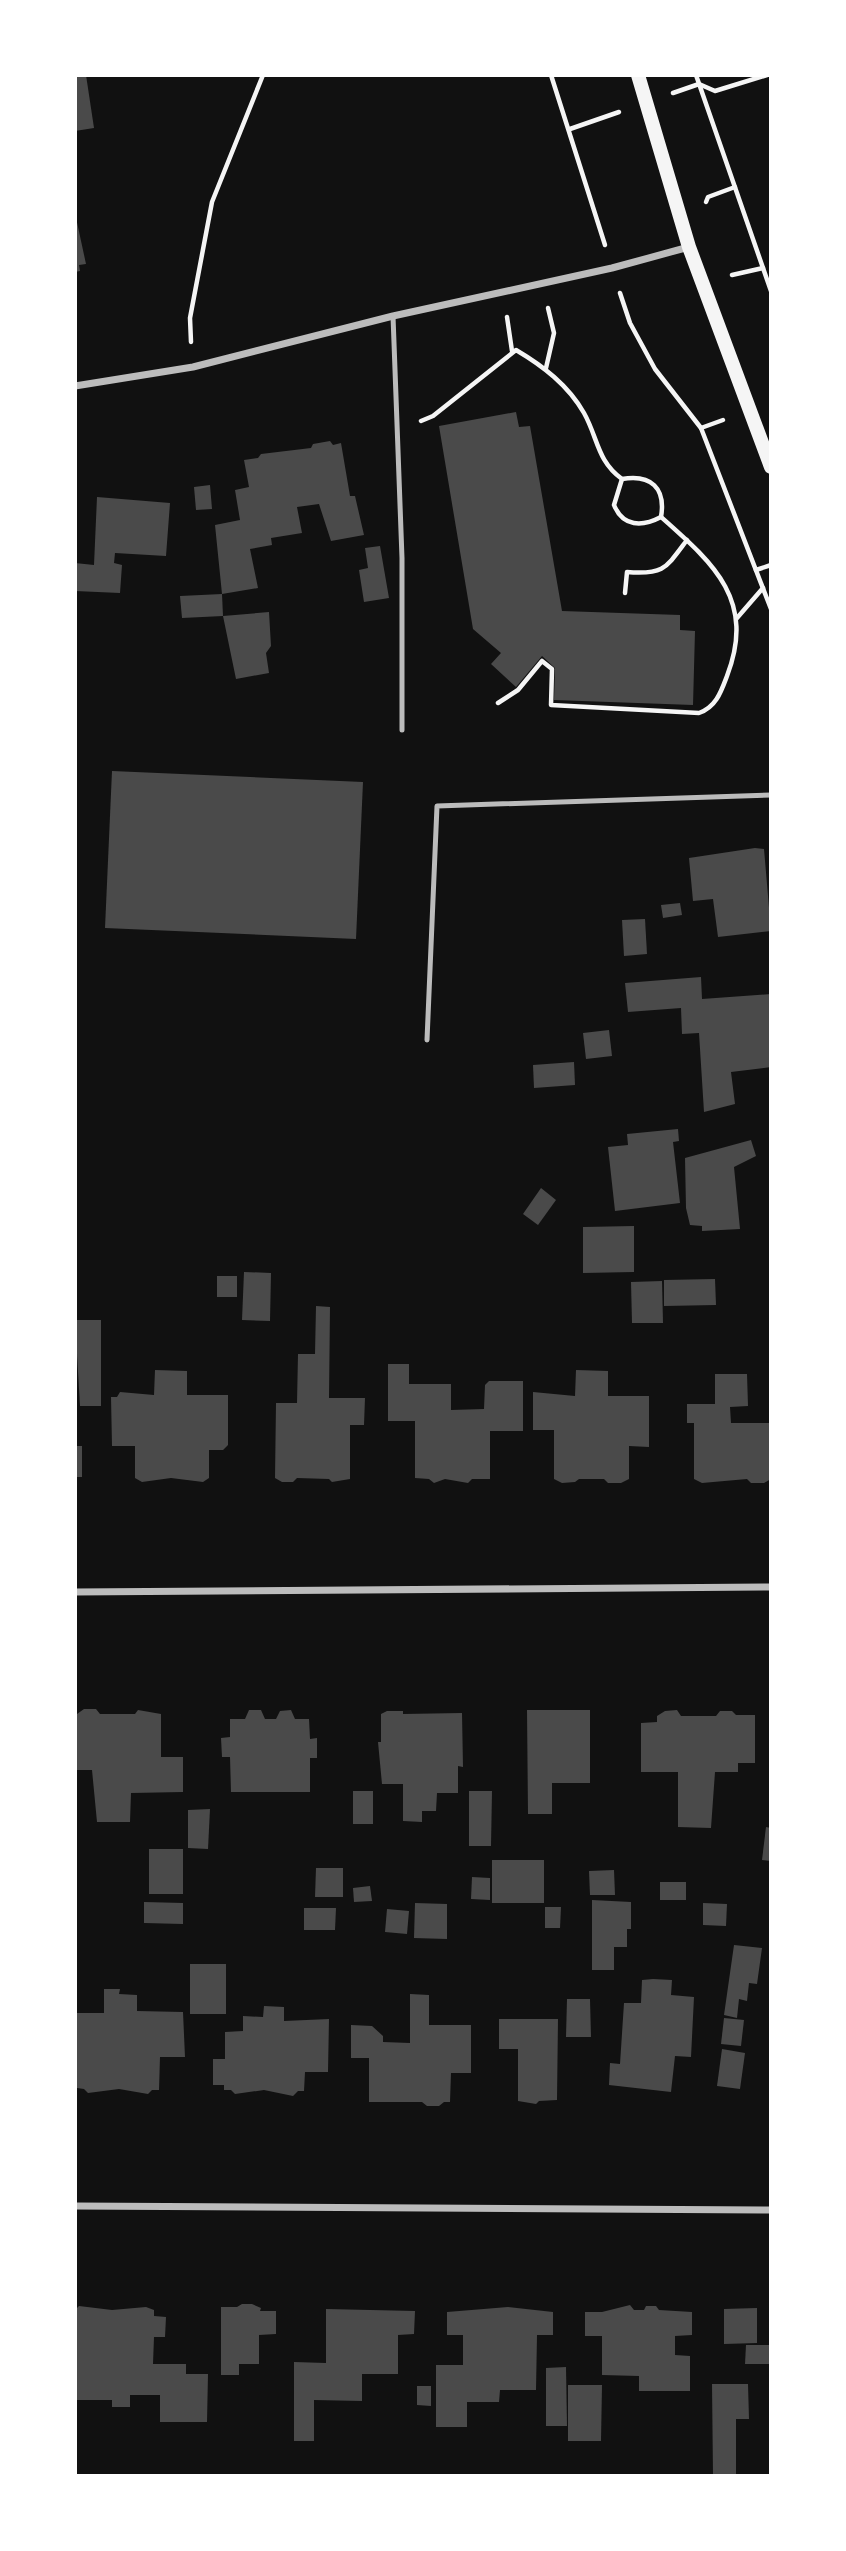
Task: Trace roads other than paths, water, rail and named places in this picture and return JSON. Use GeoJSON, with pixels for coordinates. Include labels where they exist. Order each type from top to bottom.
{"type":"FeatureCollection","features":[{"type":"Feature","properties":{"kind":"main road"},"geometry":{"type":"LineString","coordinates":[[638,75],[689,247],[771,467]]}},
{"type":"Feature","properties":{"kind":"street"},"geometry":{"type":"LineString","coordinates":[[75,386],[193,368],[393,316],[612,268],[689,247]]}},
{"type":"Feature","properties":{"kind":"street"},"geometry":{"type":"LineString","coordinates":[[75,1592],[771,1587]]}},
{"type":"Feature","properties":{"kind":"street"},"geometry":{"type":"LineString","coordinates":[[75,2206],[771,2210]]}},
{"type":"Feature","properties":{"kind":"lane"},"geometry":{"type":"LineString","coordinates":[[393,316],[402,558],[402,730]]}},
{"type":"Feature","properties":{"kind":"lane"},"geometry":{"type":"LineString","coordinates":[[427,1040],[437,806],[771,795]]}}]}
